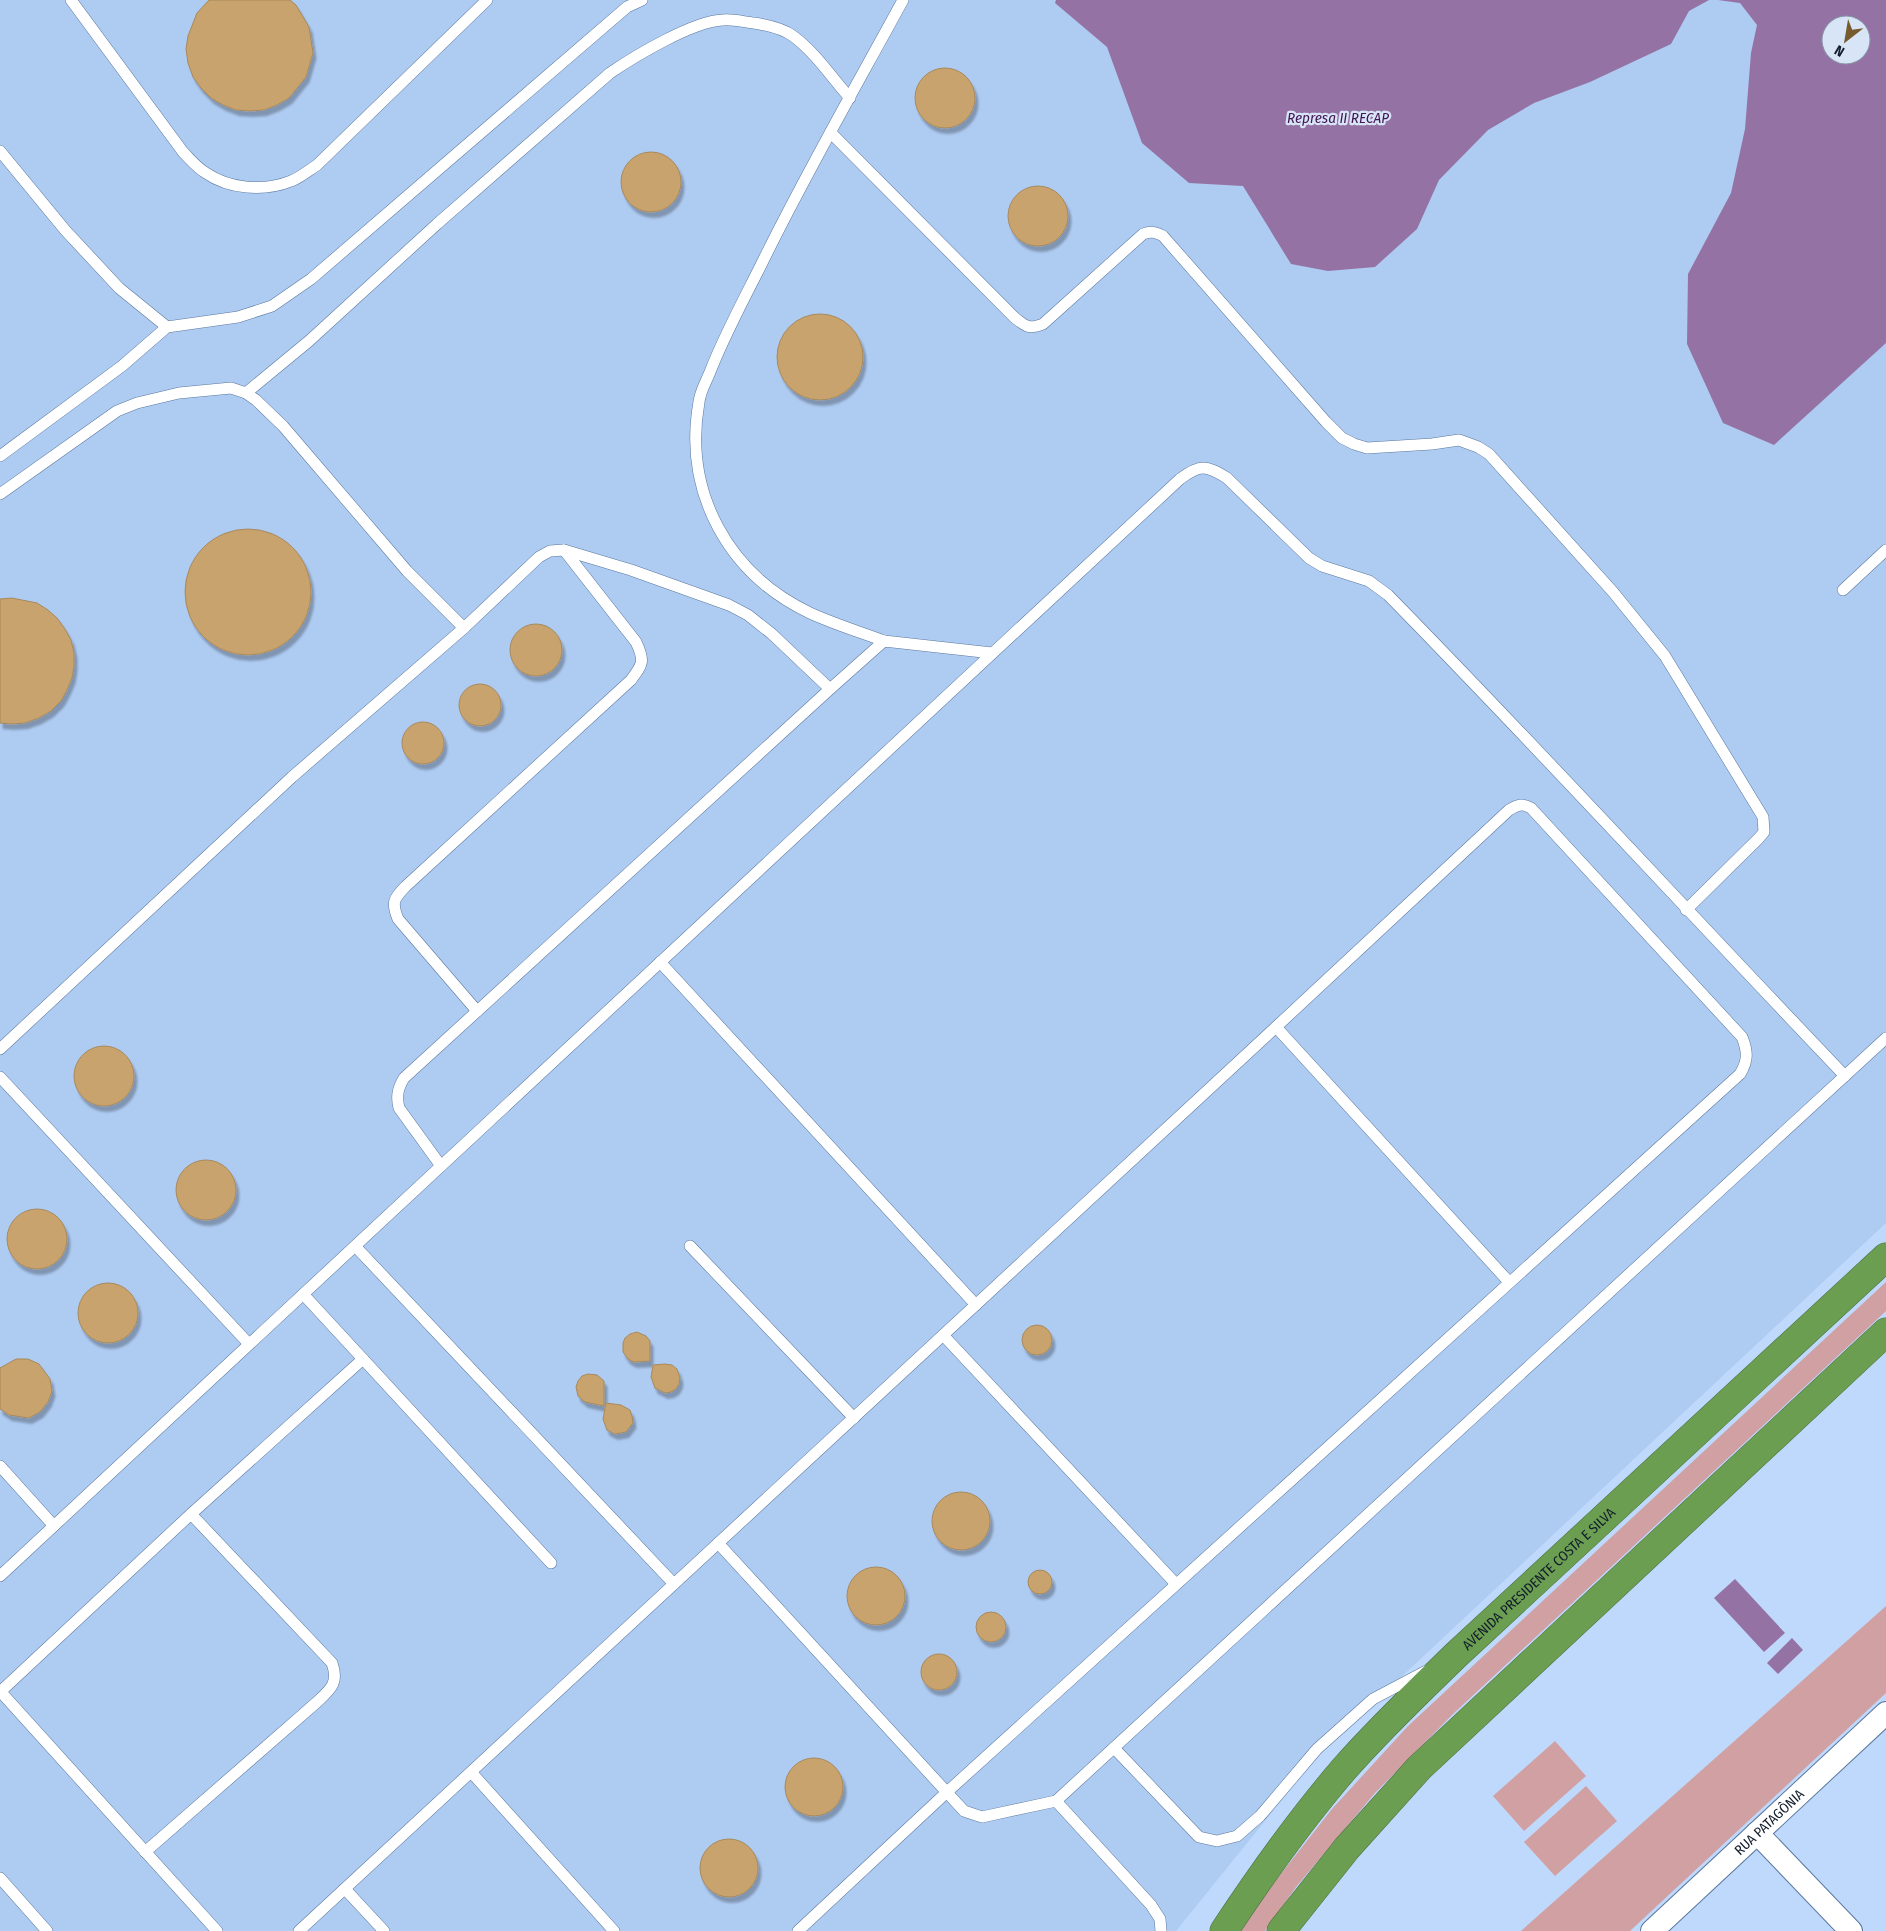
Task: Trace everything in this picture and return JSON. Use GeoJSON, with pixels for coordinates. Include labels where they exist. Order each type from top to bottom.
{"type":"FeatureCollection","features":[{"type":"Feature","properties":{"kind":"highway","name":"AVENIDA PRESIDENTE COSTA E SILVA"},"geometry":{"type":"LineString","coordinates":[[1224,1931],[1275,1856],[1339,1775],[1389,1721],[1456,1654],[1886,1257]]}},
{"type":"Feature","properties":{"kind":"highway"},"geometry":{"type":"LineString","coordinates":[[1281,1931],[1347,1848],[1419,1768],[1886,1332]]}},
{"type":"Feature","properties":{"kind":"street","name":"RUA PATAGÔNIA"},"geometry":{"type":"LineString","coordinates":[[1652,1931],[1886,1713]]}},
{"type":"Feature","properties":{"kind":"street"},"geometry":{"type":"LineString","coordinates":[[1757,1833],[1851,1931]]}},
{"type":"Feature","properties":{"kind":"lane"},"geometry":{"type":"LineString","coordinates":[[70,0],[183,152],[205,173],[226,184],[247,187],[272,186],[292,181],[317,165],[487,0]]}},
{"type":"Feature","properties":{"kind":"lane"},"geometry":{"type":"LineString","coordinates":[[0,456],[122,366],[167,327],[238,317],[272,306],[311,278],[629,4],[642,0]]}},
{"type":"Feature","properties":{"kind":"lane"},"geometry":{"type":"LineString","coordinates":[[904,0],[779,228],[717,354],[699,401],[695,450],[703,494],[720,532],[742,564],[774,591],[810,613],[884,641],[992,653]]}},
{"type":"Feature","properties":{"kind":"lane"},"geometry":{"type":"LineString","coordinates":[[246,393],[309,341],[438,224],[610,73],[634,57],[703,23],[724,19],[763,24],[791,34],[803,44],[850,98]]}},
{"type":"Feature","properties":{"kind":"lane"},"geometry":{"type":"LineString","coordinates":[[831,132],[1015,318],[1027,327],[1034,328],[1042,324],[1143,234],[1150,231],[1156,232],[1163,236],[1342,438],[1367,448],[1432,444],[1459,440],[1478,447],[1489,454],[1614,592],[1665,656],[1763,817],[1764,832],[1686,910]]}},
{"type":"Feature","properties":{"kind":"lane"},"geometry":{"type":"LineString","coordinates":[[0,151],[65,230],[119,288],[167,327]]}},
{"type":"Feature","properties":{"kind":"lane"},"geometry":{"type":"LineString","coordinates":[[0,494],[117,411],[179,393],[231,388],[246,393],[256,400],[283,426],[407,571],[464,628]]}},
{"type":"Feature","properties":{"kind":"lane"},"geometry":{"type":"LineString","coordinates":[[0,1576],[992,653],[1193,469],[1204,468],[1215,471],[1227,478],[1310,558],[1322,566],[1368,581],[1388,595],[1498,706],[1686,910],[1845,1076]]}},
{"type":"Feature","properties":{"kind":"lane"},"geometry":{"type":"LineString","coordinates":[[0,1049],[292,777],[464,628],[539,557],[550,551],[564,550],[631,570],[735,608],[748,615],[772,634],[830,689]]}},
{"type":"Feature","properties":{"kind":"lane"},"geometry":{"type":"LineString","coordinates":[[477,1011],[398,919],[393,907],[397,896],[406,886],[631,680],[641,666],[643,657],[636,642],[564,550]]}},
{"type":"Feature","properties":{"kind":"lane"},"geometry":{"type":"LineString","coordinates":[[1843,590],[1886,550]]}},
{"type":"Feature","properties":{"kind":"lane"},"geometry":{"type":"LineString","coordinates":[[441,1166],[400,1108],[397,1099],[398,1088],[404,1078],[884,641]]}},
{"type":"Feature","properties":{"kind":"lane"},"geometry":{"type":"LineString","coordinates":[[299,1931],[1509,810],[1517,805],[1524,804],[1531,808],[1742,1037],[1748,1057],[1740,1074],[947,1792],[798,1931]]}},
{"type":"Feature","properties":{"kind":"lane"},"geometry":{"type":"LineString","coordinates":[[660,962],[976,1304]]}},
{"type":"Feature","properties":{"kind":"lane"},"geometry":{"type":"LineString","coordinates":[[1276,1027],[1509,1282]]}},
{"type":"Feature","properties":{"kind":"lane"},"geometry":{"type":"LineString","coordinates":[[718,1543],[964,1811],[982,1817],[1056,1801],[1886,1038]]}},
{"type":"Feature","properties":{"kind":"lane"},"geometry":{"type":"LineString","coordinates":[[0,1077],[249,1344]]}},
{"type":"Feature","properties":{"kind":"lane"},"geometry":{"type":"LineString","coordinates":[[355,1246],[674,1584]]}},
{"type":"Feature","properties":{"kind":"lane"},"geometry":{"type":"LineString","coordinates":[[690,1246],[854,1418]]}},
{"type":"Feature","properties":{"kind":"lane"},"geometry":{"type":"LineString","coordinates":[[303,1294],[551,1563]]}},
{"type":"Feature","properties":{"kind":"lane"},"geometry":{"type":"LineString","coordinates":[[943,1335],[1176,1584]]}},
{"type":"Feature","properties":{"kind":"lane"},"geometry":{"type":"LineString","coordinates":[[217,1931],[0,1692],[191,1514],[362,1359]]}},
{"type":"Feature","properties":{"kind":"lane"},"geometry":{"type":"LineString","coordinates":[[0,1466],[54,1526]]}},
{"type":"Feature","properties":{"kind":"lane"},"geometry":{"type":"LineString","coordinates":[[146,1852],[317,1702],[329,1691],[334,1682],[335,1673],[332,1663],[191,1514]]}},
{"type":"Feature","properties":{"kind":"lane"},"geometry":{"type":"LineString","coordinates":[[1114,1748],[1199,1838],[1217,1841],[1237,1836],[1260,1816],[1317,1749],[1373,1699],[1456,1654]]}},
{"type":"Feature","properties":{"kind":"lane"},"geometry":{"type":"LineString","coordinates":[[471,1772],[614,1931]]}},
{"type":"Feature","properties":{"kind":"lane"},"geometry":{"type":"LineString","coordinates":[[1056,1801],[1151,1905],[1160,1919],[1161,1931]]}},
{"type":"Feature","properties":{"kind":"lane"},"geometry":{"type":"LineString","coordinates":[[0,1878],[47,1931]]}},
{"type":"Feature","properties":{"kind":"lane"},"geometry":{"type":"LineString","coordinates":[[345,1889],[384,1931]]}},
{"type":"Feature","properties":{"kind":"shaded area"},"geometry":{"type":"Polygon","coordinates":[[[0,0],[1886,0],[1886,1223],[1319,1754],[1176,1931],[0,1931],[0,0]]]}},
{"type":"Feature","properties":{"kind":"shaded area"},"geometry":{"type":"Polygon","coordinates":[[[1886,1282],[1886,1311],[1453,1714],[1375,1793],[1296,1887],[1265,1931],[1239,1931],[1269,1889],[1332,1809],[1408,1726],[1886,1282]]]}},
{"type":"Feature","properties":{"kind":"shaded area"},"geometry":{"type":"Polygon","coordinates":[[[1886,1606],[1886,1693],[1630,1931],[1521,1931],[1886,1606]]]}},
{"type":"Feature","properties":{"kind":"shaded area"},"geometry":{"type":"Polygon","coordinates":[[[1555,1741],[1586,1776],[1524,1831],[1493,1796],[1555,1741]]]}},
{"type":"Feature","properties":{"kind":"shaded area"},"geometry":{"type":"Polygon","coordinates":[[[1586,1786],[1617,1821],[1555,1876],[1524,1842],[1586,1786]]]}},
{"type":"Feature","properties":{"kind":"water","name":"Represa II RECAP"},"geometry":{"type":"Polygon","coordinates":[[[1056,0],[1709,0],[1689,11],[1671,44],[1590,82],[1534,103],[1488,130],[1439,180],[1417,229],[1375,267],[1328,271],[1291,264],[1243,186],[1189,183],[1142,143],[1107,47],[1055,3],[1056,0]]]}},
{"type":"Feature","properties":{"kind":"water"},"geometry":{"type":"Polygon","coordinates":[[[1718,0],[1886,0],[1886,343],[1774,445],[1723,423],[1687,344],[1688,274],[1731,193],[1745,129],[1751,53],[1757,25],[1740,3],[1718,0]]]}},
{"type":"Feature","properties":{"kind":"water"},"geometry":{"type":"Polygon","coordinates":[[[1735,1579],[1785,1633],[1764,1652],[1714,1598],[1735,1579]]]}},
{"type":"Feature","properties":{"kind":"water"},"geometry":{"type":"Polygon","coordinates":[[[1792,1638],[1803,1650],[1778,1674],[1767,1663],[1792,1638]]]}},
{"type":"Feature","properties":{"kind":"building"},"geometry":{"type":"Polygon","coordinates":[[[209,0],[290,0],[296,5],[309,27],[313,53],[306,77],[289,98],[264,110],[236,110],[211,98],[201,88],[193,77],[186,49],[188,36],[197,13],[209,0]]]}},
{"type":"Feature","properties":{"kind":"building"},"geometry":{"type":"Polygon","coordinates":[[[945,68],[961,73],[966,77],[970,82],[975,98],[970,114],[966,119],[961,123],[945,128],[929,123],[924,119],[920,114],[915,98],[920,82],[924,77],[929,73],[945,68]]]}},
{"type":"Feature","properties":{"kind":"building"},"geometry":{"type":"Polygon","coordinates":[[[651,152],[667,157],[672,161],[676,166],[681,182],[676,198],[672,203],[667,207],[651,212],[635,207],[630,203],[626,198],[621,182],[626,166],[630,161],[635,157],[651,152]]]}},
{"type":"Feature","properties":{"kind":"building"},"geometry":{"type":"Polygon","coordinates":[[[1038,186],[1054,191],[1059,195],[1063,200],[1068,216],[1063,232],[1059,237],[1054,241],[1038,246],[1022,241],[1017,237],[1013,232],[1008,216],[1013,200],[1017,195],[1022,191],[1038,186]]]}},
{"type":"Feature","properties":{"kind":"building"},"geometry":{"type":"Polygon","coordinates":[[[820,314],[836,317],[844,321],[856,333],[860,341],[863,357],[860,373],[856,381],[844,393],[836,397],[820,400],[804,397],[796,393],[784,381],[780,373],[777,357],[780,341],[784,333],[796,321],[804,317],[820,314]]]}},
{"type":"Feature","properties":{"kind":"building"},"geometry":{"type":"Polygon","coordinates":[[[248,529],[272,534],[293,547],[306,568],[311,592],[306,616],[293,637],[272,650],[248,655],[224,650],[203,637],[190,616],[185,592],[190,568],[203,547],[224,534],[248,529]]]}},
{"type":"Feature","properties":{"kind":"building"},"geometry":{"type":"Polygon","coordinates":[[[12,598],[37,603],[57,618],[71,640],[74,666],[67,690],[61,701],[51,711],[25,723],[11,724],[0,723],[0,599],[12,598]]]}},
{"type":"Feature","properties":{"kind":"building"},"geometry":{"type":"Polygon","coordinates":[[[536,624],[546,626],[554,632],[560,640],[562,650],[560,660],[554,668],[546,674],[536,676],[526,674],[518,668],[512,660],[510,650],[512,640],[518,632],[526,626],[536,624]]]}},
{"type":"Feature","properties":{"kind":"building"},"geometry":{"type":"Polygon","coordinates":[[[480,684],[495,690],[501,705],[495,720],[480,726],[465,720],[459,705],[465,690],[480,684]]]}},
{"type":"Feature","properties":{"kind":"building"},"geometry":{"type":"Polygon","coordinates":[[[423,722],[438,728],[444,743],[438,758],[423,764],[408,758],[402,743],[408,728],[423,722]]]}},
{"type":"Feature","properties":{"kind":"building"},"geometry":{"type":"Polygon","coordinates":[[[104,1046],[120,1051],[125,1055],[129,1060],[134,1076],[129,1092],[125,1097],[120,1101],[104,1106],[88,1101],[83,1097],[79,1092],[74,1076],[79,1060],[83,1055],[88,1051],[104,1046]]]}},
{"type":"Feature","properties":{"kind":"building"},"geometry":{"type":"Polygon","coordinates":[[[206,1160],[222,1165],[227,1169],[231,1174],[236,1190],[231,1206],[227,1211],[222,1215],[206,1220],[190,1215],[185,1211],[181,1206],[176,1190],[181,1174],[185,1169],[190,1165],[206,1160]]]}},
{"type":"Feature","properties":{"kind":"building"},"geometry":{"type":"Polygon","coordinates":[[[37,1209],[53,1214],[58,1218],[62,1223],[67,1239],[62,1255],[58,1260],[53,1264],[37,1269],[21,1264],[16,1260],[12,1255],[7,1239],[12,1223],[16,1218],[21,1214],[37,1209]]]}},
{"type":"Feature","properties":{"kind":"building"},"geometry":{"type":"Polygon","coordinates":[[[108,1283],[124,1288],[129,1292],[133,1297],[138,1313],[133,1329],[129,1334],[124,1338],[108,1343],[92,1338],[87,1334],[83,1329],[78,1313],[83,1297],[87,1292],[92,1288],[108,1283]]]}},
{"type":"Feature","properties":{"kind":"building"},"geometry":{"type":"Polygon","coordinates":[[[1037,1325],[1043,1326],[1051,1334],[1051,1346],[1043,1354],[1037,1355],[1031,1354],[1023,1346],[1022,1340],[1023,1334],[1031,1326],[1037,1325]]]}},
{"type":"Feature","properties":{"kind":"building"},"geometry":{"type":"Polygon","coordinates":[[[637,1332],[646,1336],[650,1341],[650,1361],[634,1362],[628,1359],[623,1352],[625,1338],[637,1332]]]}},
{"type":"Feature","properties":{"kind":"building"},"geometry":{"type":"Polygon","coordinates":[[[16,1359],[28,1359],[39,1364],[50,1379],[52,1391],[48,1402],[40,1412],[29,1418],[9,1415],[0,1409],[0,1368],[16,1359]]]}},
{"type":"Feature","properties":{"kind":"building"},"geometry":{"type":"Polygon","coordinates":[[[653,1365],[672,1365],[677,1369],[680,1378],[676,1389],[665,1393],[655,1388],[651,1377],[653,1365]]]}},
{"type":"Feature","properties":{"kind":"building"},"geometry":{"type":"Polygon","coordinates":[[[588,1374],[597,1375],[604,1381],[604,1406],[585,1402],[578,1396],[576,1387],[578,1381],[582,1376],[588,1374]]]}},
{"type":"Feature","properties":{"kind":"building"},"geometry":{"type":"Polygon","coordinates":[[[606,1403],[621,1405],[630,1410],[633,1423],[626,1432],[615,1434],[607,1430],[603,1419],[606,1403]]]}},
{"type":"Feature","properties":{"kind":"building"},"geometry":{"type":"Polygon","coordinates":[[[961,1492],[977,1497],[985,1505],[990,1521],[985,1537],[977,1545],[961,1550],[945,1545],[937,1537],[932,1521],[937,1505],[945,1497],[961,1492]]]}},
{"type":"Feature","properties":{"kind":"building"},"geometry":{"type":"Polygon","coordinates":[[[876,1567],[892,1572],[900,1580],[905,1596],[900,1612],[892,1620],[876,1625],[860,1620],[852,1612],[847,1596],[852,1580],[860,1572],[876,1567]]]}},
{"type":"Feature","properties":{"kind":"building"},"geometry":{"type":"Polygon","coordinates":[[[1040,1570],[1049,1573],[1052,1582],[1049,1591],[1040,1594],[1031,1591],[1028,1582],[1031,1573],[1040,1570]]]}},
{"type":"Feature","properties":{"kind":"building"},"geometry":{"type":"Polygon","coordinates":[[[991,1612],[997,1613],[1005,1621],[1005,1633],[997,1641],[991,1642],[985,1641],[977,1633],[976,1627],[977,1621],[985,1613],[991,1612]]]}},
{"type":"Feature","properties":{"kind":"building"},"geometry":{"type":"Polygon","coordinates":[[[939,1654],[946,1655],[952,1659],[956,1665],[956,1679],[952,1685],[946,1689],[939,1690],[932,1689],[926,1685],[922,1679],[921,1672],[922,1665],[926,1659],[932,1655],[939,1654]]]}},
{"type":"Feature","properties":{"kind":"building"},"geometry":{"type":"Polygon","coordinates":[[[814,1758],[830,1763],[838,1771],[843,1787],[838,1803],[830,1811],[814,1816],[798,1811],[790,1803],[785,1787],[790,1771],[798,1763],[814,1758]]]}},
{"type":"Feature","properties":{"kind":"building"},"geometry":{"type":"Polygon","coordinates":[[[729,1839],[745,1844],[753,1852],[758,1868],[753,1884],[745,1892],[729,1897],[713,1892],[705,1884],[700,1868],[705,1852],[713,1844],[729,1839]]]}}]}
